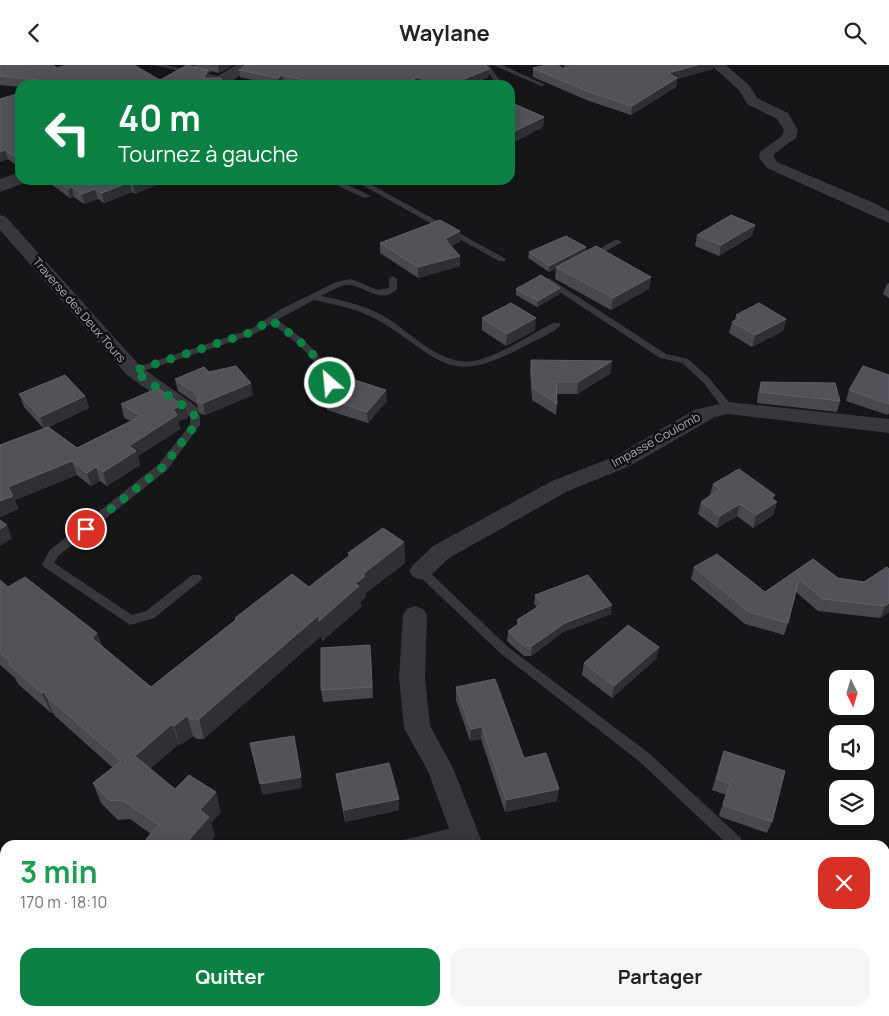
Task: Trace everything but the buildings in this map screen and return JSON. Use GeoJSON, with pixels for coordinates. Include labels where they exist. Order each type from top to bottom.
{"type":"FeatureCollection","features":[{"type":"Feature","properties":{"kind":"street"},"geometry":{"type":"LineString","coordinates":[[223,80],[247,65]]}},
{"type":"Feature","properties":{"kind":"street"},"geometry":{"type":"LineString","coordinates":[[718,65],[744,88],[752,101],[783,116],[791,130],[788,138],[767,152],[766,158],[772,165],[851,198],[889,218]]}},
{"type":"Feature","properties":{"kind":"street"},"geometry":{"type":"LineString","coordinates":[[0,186],[15,181]]}},
{"type":"Feature","properties":{"kind":"street","name":"Traverse des Deux Tours"},"geometry":{"type":"LineString","coordinates":[[0,220],[134,371],[189,410]]}},
{"type":"Feature","properties":{"kind":"street","name":"Impasse Coulomb"},"geometry":{"type":"LineString","coordinates":[[421,571],[440,551],[513,510],[560,486],[623,461],[711,411],[728,408],[889,426]]}},
{"type":"Feature","properties":{"kind":"street"},"geometry":{"type":"LineString","coordinates":[[415,615],[412,677],[417,728],[440,768],[467,838]]}},
{"type":"Feature","properties":{"kind":"lane"},"geometry":{"type":"LineString","coordinates":[[156,65],[212,80]]}},
{"type":"Feature","properties":{"kind":"lane"},"geometry":{"type":"LineString","coordinates":[[486,65],[496,80]]}},
{"type":"Feature","properties":{"kind":"lane"},"geometry":{"type":"LineString","coordinates":[[496,65],[543,85]]}},
{"type":"Feature","properties":{"kind":"lane"},"geometry":{"type":"LineString","coordinates":[[342,185],[367,196]]}},
{"type":"Feature","properties":{"kind":"lane"},"geometry":{"type":"LineString","coordinates":[[366,185],[502,259]]}},
{"type":"Feature","properties":{"kind":"lane"},"geometry":{"type":"LineString","coordinates":[[578,263],[618,242]]}},
{"type":"Feature","properties":{"kind":"lane"},"geometry":{"type":"LineString","coordinates":[[546,276],[662,356],[684,361],[706,379],[728,408]]}},
{"type":"Feature","properties":{"kind":"lane"},"geometry":{"type":"LineString","coordinates":[[134,371],[252,332],[284,311],[339,284],[347,282],[377,293],[390,291],[394,285],[392,279]]}},
{"type":"Feature","properties":{"kind":"lane"},"geometry":{"type":"LineString","coordinates":[[314,297],[374,314],[433,354],[454,362],[466,364],[484,361],[556,325]]}},
{"type":"Feature","properties":{"kind":"lane"},"geometry":{"type":"LineString","coordinates":[[270,320],[286,329],[320,362],[328,373],[330,383]]}},
{"type":"Feature","properties":{"kind":"lane"},"geometry":{"type":"LineString","coordinates":[[189,410],[195,416],[195,425],[163,467],[54,553],[48,564],[130,620],[150,615],[196,578]]}},
{"type":"Feature","properties":{"kind":"lane"},"geometry":{"type":"LineString","coordinates":[[421,571],[504,650],[645,758],[733,840]]}},
{"type":"Feature","properties":{"kind":"lane"},"geometry":{"type":"LineString","coordinates":[[450,840],[467,838]]}},
{"type":"Feature","properties":{"kind":"route"},"geometry":{"type":"LineString","coordinates":[[86,529],[163,467],[195,425],[195,416],[189,410],[134,371],[252,332],[270,320],[286,329],[320,362],[328,373],[330,383]]}}]}
